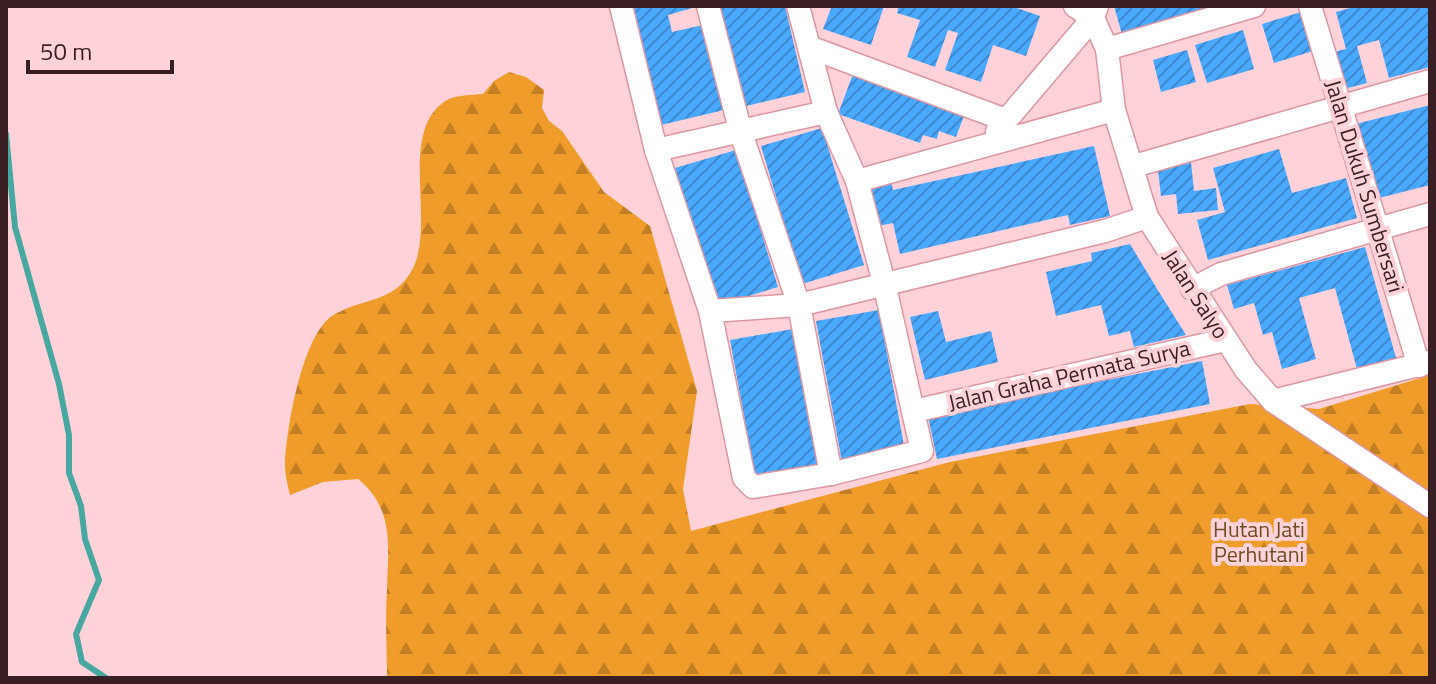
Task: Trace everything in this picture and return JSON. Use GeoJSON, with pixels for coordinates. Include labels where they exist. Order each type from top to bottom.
{"type":"FeatureCollection","features":[{"type":"Feature","properties":{"kind":"street"},"geometry":{"type":"LineString","coordinates":[[621,6],[656,150],[710,311],[746,482],[759,487],[831,474],[922,451],[857,181],[826,112],[798,6]]}},
{"type":"Feature","properties":{"kind":"street"},"geometry":{"type":"LineString","coordinates":[[708,6],[741,133],[799,305],[831,474]]}},
{"type":"Feature","properties":{"kind":"street"},"geometry":{"type":"LineString","coordinates":[[1107,49],[1254,6]]}},
{"type":"Feature","properties":{"kind":"street","name":"Jalan Dukuh Sumbersari"},"geometry":{"type":"LineString","coordinates":[[1273,401],[1425,364],[1378,228],[1310,6]]}},
{"type":"Feature","properties":{"kind":"street"},"geometry":{"type":"LineString","coordinates":[[991,142],[1003,119],[1088,10]]}},
{"type":"Feature","properties":{"kind":"street","name":"Jalan Salyo"},"geometry":{"type":"LineString","coordinates":[[1088,10],[1107,49],[1114,110],[1134,166],[1137,221],[1192,289],[1225,340],[1273,401],[1430,506]]}},
{"type":"Feature","properties":{"kind":"street"},"geometry":{"type":"LineString","coordinates":[[809,47],[1003,119]]}},
{"type":"Feature","properties":{"kind":"street"},"geometry":{"type":"LineString","coordinates":[[1134,166],[1430,81]]}},
{"type":"Feature","properties":{"kind":"street"},"geometry":{"type":"LineString","coordinates":[[857,181],[939,161],[991,142],[1114,110]]}},
{"type":"Feature","properties":{"kind":"street"},"geometry":{"type":"LineString","coordinates":[[656,150],[826,112]]}},
{"type":"Feature","properties":{"kind":"street"},"geometry":{"type":"LineString","coordinates":[[1192,289],[1221,274],[1430,214]]}},
{"type":"Feature","properties":{"kind":"street"},"geometry":{"type":"LineString","coordinates":[[710,311],[799,305],[1137,221]]}},
{"type":"Feature","properties":{"kind":"street","name":"Jalan Graha Permata Surya"},"geometry":{"type":"LineString","coordinates":[[914,411],[1225,340]]}},
{"type":"Feature","properties":{"kind":"green space","name":"Hutan Jati Perhutani"},"geometry":{"type":"Polygon","coordinates":[[[509,72],[526,77],[544,90],[542,108],[549,121],[562,131],[604,192],[650,226],[697,391],[683,489],[691,531],[950,462],[1250,404],[1319,409],[1430,375],[1430,678],[387,678],[388,544],[384,516],[370,491],[358,479],[323,482],[290,495],[285,465],[292,408],[304,363],[321,327],[343,310],[397,288],[413,268],[421,227],[420,154],[424,132],[432,114],[451,98],[483,94],[494,81],[509,72]]]}},
{"type":"Feature","properties":{"kind":"building"},"geometry":{"type":"Polygon","coordinates":[[[633,6],[699,6],[668,15],[672,32],[703,25],[724,110],[661,125],[633,6]]]}},
{"type":"Feature","properties":{"kind":"building"},"geometry":{"type":"Polygon","coordinates":[[[719,6],[785,6],[805,92],[742,107],[719,6]]]}},
{"type":"Feature","properties":{"kind":"building"},"geometry":{"type":"Polygon","coordinates":[[[832,6],[884,6],[871,45],[823,29],[832,6]]]}},
{"type":"Feature","properties":{"kind":"building"},"geometry":{"type":"Polygon","coordinates":[[[899,6],[1011,6],[1040,16],[1026,56],[993,45],[981,82],[945,70],[958,33],[948,30],[935,67],[907,57],[920,20],[897,13],[899,6]]]}},
{"type":"Feature","properties":{"kind":"building"},"geometry":{"type":"Polygon","coordinates":[[[1114,6],[1227,6],[1123,38],[1114,6]]]}},
{"type":"Feature","properties":{"kind":"building"},"geometry":{"type":"Polygon","coordinates":[[[1357,6],[1430,6],[1430,67],[1389,78],[1379,40],[1357,46],[1367,83],[1344,89],[1334,52],[1346,49],[1336,12],[1357,6]]]}},
{"type":"Feature","properties":{"kind":"building"},"geometry":{"type":"Polygon","coordinates":[[[1301,12],[1313,51],[1274,63],[1262,24],[1301,12]]]}},
{"type":"Feature","properties":{"kind":"building"},"geometry":{"type":"Polygon","coordinates":[[[1243,30],[1254,69],[1207,83],[1195,45],[1243,30]]]}},
{"type":"Feature","properties":{"kind":"building"},"geometry":{"type":"Polygon","coordinates":[[[1187,50],[1196,82],[1161,92],[1153,60],[1187,50]]]}},
{"type":"Feature","properties":{"kind":"building"},"geometry":{"type":"Polygon","coordinates":[[[853,74],[965,113],[956,137],[939,131],[937,139],[923,135],[920,143],[838,114],[853,74]]]}},
{"type":"Feature","properties":{"kind":"building"},"geometry":{"type":"Polygon","coordinates":[[[1430,105],[1430,185],[1375,199],[1356,124],[1430,105]]]}},
{"type":"Feature","properties":{"kind":"building"},"geometry":{"type":"Polygon","coordinates":[[[822,128],[864,265],[802,284],[761,146],[822,128]]]}},
{"type":"Feature","properties":{"kind":"building"},"geometry":{"type":"Polygon","coordinates":[[[1094,146],[1110,216],[1070,225],[1068,215],[900,254],[893,223],[878,226],[868,186],[891,181],[893,190],[1094,146]]]}},
{"type":"Feature","properties":{"kind":"building"},"geometry":{"type":"Polygon","coordinates":[[[1279,149],[1292,193],[1346,178],[1357,218],[1208,260],[1197,220],[1225,212],[1213,168],[1279,149]]]}},
{"type":"Feature","properties":{"kind":"building"},"geometry":{"type":"Polygon","coordinates":[[[736,150],[778,287],[717,306],[675,168],[736,150]]]}},
{"type":"Feature","properties":{"kind":"building"},"geometry":{"type":"Polygon","coordinates":[[[1191,162],[1194,191],[1216,188],[1218,210],[1178,214],[1176,194],[1161,196],[1158,170],[1191,162]]]}},
{"type":"Feature","properties":{"kind":"building"},"geometry":{"type":"Polygon","coordinates":[[[1130,244],[1186,335],[1134,347],[1130,331],[1109,336],[1101,305],[1056,316],[1046,272],[1092,261],[1091,253],[1130,244]]]}},
{"type":"Feature","properties":{"kind":"building"},"geometry":{"type":"Polygon","coordinates":[[[1365,247],[1396,358],[1357,369],[1335,288],[1299,298],[1316,359],[1282,369],[1272,332],[1263,335],[1254,303],[1234,309],[1227,285],[1365,247]]]}},
{"type":"Feature","properties":{"kind":"building"},"geometry":{"type":"Polygon","coordinates":[[[879,310],[905,451],[842,462],[816,321],[879,310]]]}},
{"type":"Feature","properties":{"kind":"building"},"geometry":{"type":"Polygon","coordinates":[[[938,311],[946,342],[991,331],[998,362],[925,380],[910,317],[938,311]]]}},
{"type":"Feature","properties":{"kind":"building"},"geometry":{"type":"Polygon","coordinates":[[[793,329],[819,470],[756,481],[730,340],[793,329]]]}},
{"type":"Feature","properties":{"kind":"building"},"geometry":{"type":"Polygon","coordinates":[[[1202,361],[1210,404],[937,459],[928,416],[1202,361]]]}},
{"type":"Feature","properties":{"kind":"waterway"},"geometry":{"type":"LineString","coordinates":[[6,134],[15,227],[59,384],[69,435],[69,473],[81,506],[85,539],[99,580],[76,634],[82,662],[106,678]]}}]}
